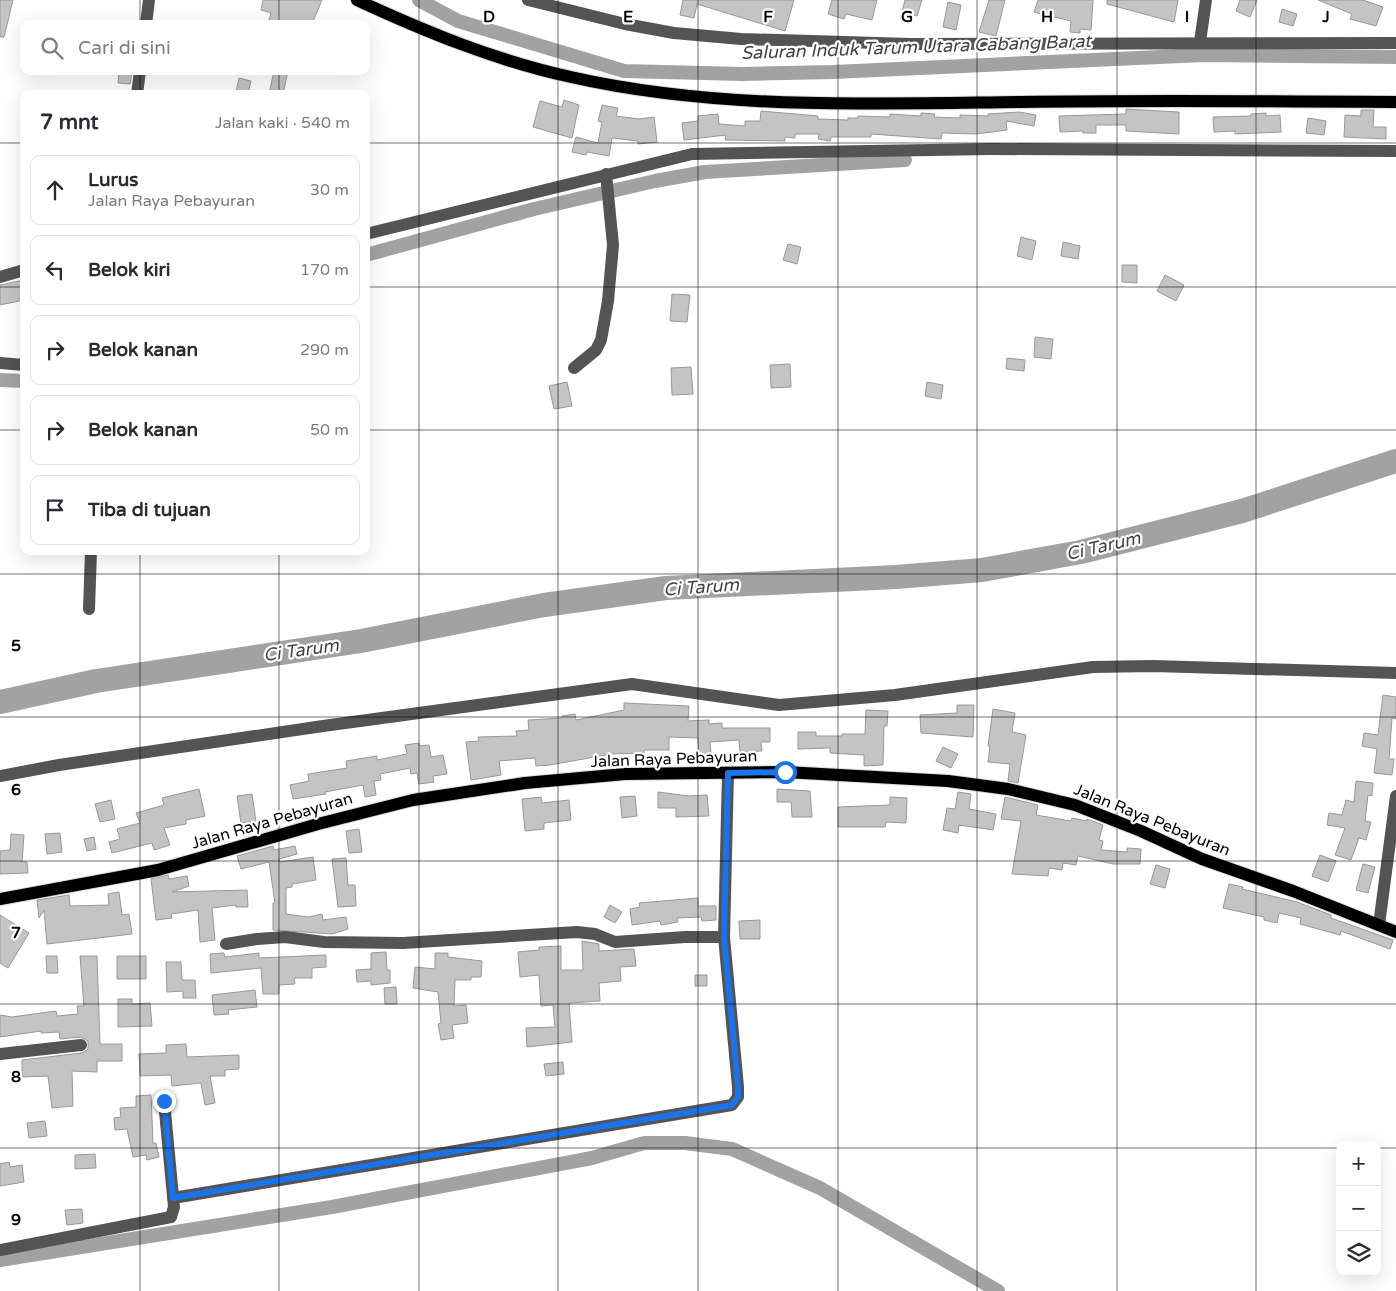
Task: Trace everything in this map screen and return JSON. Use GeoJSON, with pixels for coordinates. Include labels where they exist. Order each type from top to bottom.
{"type":"FeatureCollection","features":[{"type":"Feature","properties":{"kind":"main road"},"geometry":{"type":"LineString","coordinates":[[357,0],[458,44],[522,64],[570,77],[672,95],[722,99],[925,103],[1190,100],[1396,102]]}},
{"type":"Feature","properties":{"kind":"main road","name":"Jalan Raya Pebayuran"},"geometry":{"type":"LineString","coordinates":[[0,899],[158,870],[318,824],[413,800],[543,782],[625,774],[785,772],[948,781],[1043,796],[1113,819],[1202,859],[1293,890],[1396,932]]}},
{"type":"Feature","properties":{"kind":"street"},"geometry":{"type":"LineString","coordinates":[[146,20],[149,0]]}},
{"type":"Feature","properties":{"kind":"street"},"geometry":{"type":"LineString","coordinates":[[528,0],[625,24],[674,33],[741,39],[910,44],[1396,43]]}},
{"type":"Feature","properties":{"kind":"street"},"geometry":{"type":"LineString","coordinates":[[1200,42],[1206,0]]}},
{"type":"Feature","properties":{"kind":"street"},"geometry":{"type":"LineString","coordinates":[[138,90],[139,75]]}},
{"type":"Feature","properties":{"kind":"street"},"geometry":{"type":"LineString","coordinates":[[370,233],[607,180],[665,158],[709,153],[982,149],[1396,151]]}},
{"type":"Feature","properties":{"kind":"street"},"geometry":{"type":"LineString","coordinates":[[574,368],[596,350],[602,334],[612,260],[607,180]]}},
{"type":"Feature","properties":{"kind":"street"},"geometry":{"type":"LineString","coordinates":[[0,277],[20,271]]}},
{"type":"Feature","properties":{"kind":"street"},"geometry":{"type":"LineString","coordinates":[[0,363],[20,365]]}},
{"type":"Feature","properties":{"kind":"street"},"geometry":{"type":"LineString","coordinates":[[89,610],[91,555]]}},
{"type":"Feature","properties":{"kind":"street"},"geometry":{"type":"LineString","coordinates":[[0,776],[59,765],[303,729],[632,684],[779,705],[895,695],[1093,667],[1153,666],[1396,673]]}},
{"type":"Feature","properties":{"kind":"street"},"geometry":{"type":"LineString","coordinates":[[173,1198],[732,1105],[738,1097],[738,1087],[724,937],[728,773]]}},
{"type":"Feature","properties":{"kind":"street"},"geometry":{"type":"LineString","coordinates":[[1380,924],[1396,796]]}},
{"type":"Feature","properties":{"kind":"street"},"geometry":{"type":"LineString","coordinates":[[226,944],[257,938],[285,937],[324,942],[403,943],[577,932],[595,934],[615,942],[685,937],[724,937]]}},
{"type":"Feature","properties":{"kind":"street"},"geometry":{"type":"LineString","coordinates":[[0,1054],[81,1045]]}},
{"type":"Feature","properties":{"kind":"street"},"geometry":{"type":"LineString","coordinates":[[0,1250],[167,1219],[173,1214],[164,1101]]}},
{"type":"Feature","properties":{"kind":"building"},"geometry":{"type":"Polygon","coordinates":[[[0,0],[13,0],[4,37],[0,37],[0,0]]]}},
{"type":"Feature","properties":{"kind":"building"},"geometry":{"type":"Polygon","coordinates":[[[263,0],[322,0],[314,20],[269,20],[271,13],[261,10],[263,0]]]}},
{"type":"Feature","properties":{"kind":"building"},"geometry":{"type":"Polygon","coordinates":[[[683,0],[794,0],[785,31],[697,4],[694,18],[680,15],[683,0]]]}},
{"type":"Feature","properties":{"kind":"building"},"geometry":{"type":"Polygon","coordinates":[[[832,0],[877,0],[872,20],[846,14],[844,19],[828,14],[832,0]]]}},
{"type":"Feature","properties":{"kind":"building"},"geometry":{"type":"Polygon","coordinates":[[[905,0],[922,0],[917,16],[902,12],[905,0]]]}},
{"type":"Feature","properties":{"kind":"building"},"geometry":{"type":"Polygon","coordinates":[[[989,0],[1005,0],[996,36],[979,32],[989,0]]]}},
{"type":"Feature","properties":{"kind":"building"},"geometry":{"type":"Polygon","coordinates":[[[1038,0],[1093,0],[1091,30],[1080,29],[1080,33],[1070,32],[1071,21],[1034,12],[1038,0]]]}},
{"type":"Feature","properties":{"kind":"building"},"geometry":{"type":"Polygon","coordinates":[[[1107,0],[1178,0],[1174,22],[1107,4],[1107,0]]]}},
{"type":"Feature","properties":{"kind":"building"},"geometry":{"type":"Polygon","coordinates":[[[1240,0],[1257,0],[1250,17],[1236,11],[1240,0]]]}},
{"type":"Feature","properties":{"kind":"building"},"geometry":{"type":"Polygon","coordinates":[[[1318,0],[1363,0],[1383,7],[1376,26],[1350,19],[1352,14],[1318,0]]]}},
{"type":"Feature","properties":{"kind":"building"},"geometry":{"type":"Polygon","coordinates":[[[948,2],[961,5],[956,30],[943,27],[948,2]]]}},
{"type":"Feature","properties":{"kind":"building"},"geometry":{"type":"Polygon","coordinates":[[[1282,9],[1297,14],[1293,26],[1279,22],[1282,9]]]}},
{"type":"Feature","properties":{"kind":"building"},"geometry":{"type":"Polygon","coordinates":[[[119,75],[131,75],[130,84],[118,83],[119,75]]]}},
{"type":"Feature","properties":{"kind":"building"},"geometry":{"type":"Polygon","coordinates":[[[273,75],[287,75],[284,90],[270,90],[273,75]]]}},
{"type":"Feature","properties":{"kind":"building"},"geometry":{"type":"Polygon","coordinates":[[[239,78],[251,81],[249,90],[236,90],[239,78]]]}},
{"type":"Feature","properties":{"kind":"building"},"geometry":{"type":"Polygon","coordinates":[[[564,100],[579,105],[572,138],[533,127],[540,101],[562,107],[564,100]]]}},
{"type":"Feature","properties":{"kind":"building"},"geometry":{"type":"Polygon","coordinates":[[[602,105],[618,108],[616,116],[639,119],[654,117],[657,142],[638,144],[638,141],[612,138],[609,156],[587,152],[586,155],[572,152],[576,137],[598,143],[602,122],[598,121],[602,105]]]}},
{"type":"Feature","properties":{"kind":"building"},"geometry":{"type":"Polygon","coordinates":[[[1126,109],[1179,112],[1179,134],[1126,131],[1126,125],[1096,125],[1096,133],[1083,133],[1083,131],[1060,132],[1059,116],[1126,114],[1126,109]]]}},
{"type":"Feature","properties":{"kind":"building"},"geometry":{"type":"Polygon","coordinates":[[[1361,110],[1374,110],[1373,127],[1386,127],[1386,139],[1344,137],[1345,115],[1361,116],[1361,110]]]}},
{"type":"Feature","properties":{"kind":"building"},"geometry":{"type":"Polygon","coordinates":[[[761,111],[818,116],[818,119],[848,120],[848,118],[858,118],[858,116],[890,117],[890,114],[921,116],[921,113],[935,114],[934,117],[960,118],[960,115],[988,116],[988,114],[1019,112],[1036,115],[1034,126],[1006,121],[1007,130],[976,134],[942,133],[941,139],[871,134],[871,137],[831,137],[830,141],[818,139],[819,134],[795,134],[795,138],[785,137],[785,141],[725,140],[726,135],[684,140],[682,123],[698,121],[698,116],[718,114],[719,124],[745,126],[745,121],[760,121],[761,111]]]}},
{"type":"Feature","properties":{"kind":"building"},"geometry":{"type":"Polygon","coordinates":[[[1266,113],[1266,116],[1280,115],[1281,132],[1235,134],[1235,131],[1214,132],[1213,117],[1251,116],[1251,114],[1266,113]]]}},
{"type":"Feature","properties":{"kind":"building"},"geometry":{"type":"Polygon","coordinates":[[[1308,118],[1326,121],[1324,135],[1306,133],[1308,118]]]}},
{"type":"Feature","properties":{"kind":"building"},"geometry":{"type":"Polygon","coordinates":[[[1021,237],[1036,241],[1032,260],[1017,256],[1021,237]]]}},
{"type":"Feature","properties":{"kind":"building"},"geometry":{"type":"Polygon","coordinates":[[[1063,242],[1080,246],[1078,259],[1061,256],[1063,242]]]}},
{"type":"Feature","properties":{"kind":"building"},"geometry":{"type":"Polygon","coordinates":[[[788,244],[801,247],[797,264],[783,260],[788,244]]]}},
{"type":"Feature","properties":{"kind":"building"},"geometry":{"type":"Polygon","coordinates":[[[1122,265],[1137,265],[1137,283],[1122,282],[1122,265]]]}},
{"type":"Feature","properties":{"kind":"building"},"geometry":{"type":"Polygon","coordinates":[[[1165,275],[1184,285],[1176,301],[1157,291],[1165,275]]]}},
{"type":"Feature","properties":{"kind":"building"},"geometry":{"type":"Polygon","coordinates":[[[20,281],[20,301],[0,305],[0,285],[20,281]]]}},
{"type":"Feature","properties":{"kind":"building"},"geometry":{"type":"Polygon","coordinates":[[[672,294],[690,295],[687,322],[670,321],[672,294]]]}},
{"type":"Feature","properties":{"kind":"building"},"geometry":{"type":"Polygon","coordinates":[[[1035,337],[1053,339],[1051,359],[1034,357],[1035,337]]]}},
{"type":"Feature","properties":{"kind":"building"},"geometry":{"type":"Polygon","coordinates":[[[1007,358],[1025,360],[1024,371],[1006,369],[1007,358]]]}},
{"type":"Feature","properties":{"kind":"building"},"geometry":{"type":"Polygon","coordinates":[[[790,364],[791,387],[771,388],[770,365],[790,364]]]}},
{"type":"Feature","properties":{"kind":"building"},"geometry":{"type":"Polygon","coordinates":[[[691,367],[693,394],[672,395],[671,368],[691,367]]]}},
{"type":"Feature","properties":{"kind":"building"},"geometry":{"type":"Polygon","coordinates":[[[567,382],[572,406],[554,409],[549,386],[567,382]]]}},
{"type":"Feature","properties":{"kind":"building"},"geometry":{"type":"Polygon","coordinates":[[[927,382],[943,385],[941,399],[925,396],[927,382]]]}},
{"type":"Feature","properties":{"kind":"building"},"geometry":{"type":"Polygon","coordinates":[[[1383,695],[1396,697],[1396,719],[1392,718],[1389,759],[1394,759],[1392,775],[1374,773],[1377,749],[1362,746],[1364,733],[1378,735],[1383,695]]]}},
{"type":"Feature","properties":{"kind":"building"},"geometry":{"type":"Polygon","coordinates":[[[624,703],[689,706],[688,721],[709,720],[709,724],[722,723],[722,728],[770,728],[770,742],[761,742],[762,751],[740,752],[739,740],[710,742],[711,755],[699,756],[698,738],[669,737],[669,750],[644,750],[644,753],[606,754],[536,766],[535,758],[499,761],[501,775],[471,780],[466,742],[479,741],[478,737],[517,736],[516,731],[529,730],[528,720],[562,718],[562,716],[575,714],[576,720],[624,710],[624,703]]]}},
{"type":"Feature","properties":{"kind":"building"},"geometry":{"type":"Polygon","coordinates":[[[957,705],[974,705],[973,737],[921,733],[920,715],[957,713],[957,705]]]}},
{"type":"Feature","properties":{"kind":"building"},"geometry":{"type":"Polygon","coordinates":[[[993,709],[1015,713],[1012,732],[1026,735],[1018,783],[1008,781],[1010,764],[988,762],[990,746],[988,746],[993,709]]]}},
{"type":"Feature","properties":{"kind":"building"},"geometry":{"type":"Polygon","coordinates":[[[866,710],[888,711],[887,726],[884,726],[883,765],[864,766],[864,755],[830,753],[830,748],[798,749],[798,732],[816,732],[816,736],[865,734],[866,710]]]}},
{"type":"Feature","properties":{"kind":"building"},"geometry":{"type":"Polygon","coordinates":[[[419,743],[420,746],[429,745],[431,757],[443,755],[447,774],[433,776],[434,782],[419,784],[417,773],[411,774],[410,768],[380,774],[381,780],[374,781],[376,795],[365,797],[363,785],[325,792],[326,794],[293,799],[290,785],[309,781],[308,774],[347,768],[346,761],[377,756],[377,760],[407,754],[405,745],[419,743]]]}},
{"type":"Feature","properties":{"kind":"building"},"geometry":{"type":"Polygon","coordinates":[[[943,747],[958,754],[951,768],[936,761],[943,747]]]}},
{"type":"Feature","properties":{"kind":"building"},"geometry":{"type":"Polygon","coordinates":[[[1356,781],[1373,783],[1372,796],[1368,795],[1365,821],[1371,822],[1366,840],[1359,838],[1351,860],[1335,855],[1345,828],[1327,825],[1329,813],[1342,815],[1346,800],[1354,802],[1356,781]]]}},
{"type":"Feature","properties":{"kind":"building"},"geometry":{"type":"Polygon","coordinates":[[[199,789],[205,816],[186,820],[186,824],[164,828],[170,845],[154,850],[152,843],[112,853],[109,842],[120,839],[117,829],[140,823],[136,813],[164,805],[162,798],[199,789]]]}},
{"type":"Feature","properties":{"kind":"building"},"geometry":{"type":"Polygon","coordinates":[[[777,789],[810,791],[812,817],[792,817],[791,802],[777,802],[777,789]]]}},
{"type":"Feature","properties":{"kind":"building"},"geometry":{"type":"Polygon","coordinates":[[[658,792],[689,796],[707,795],[709,816],[676,817],[676,808],[658,808],[658,792]]]}},
{"type":"Feature","properties":{"kind":"building"},"geometry":{"type":"Polygon","coordinates":[[[958,792],[971,794],[969,809],[996,814],[993,830],[959,825],[958,833],[943,830],[947,808],[955,809],[958,792]]]}},
{"type":"Feature","properties":{"kind":"building"},"geometry":{"type":"Polygon","coordinates":[[[252,794],[256,821],[241,823],[237,796],[252,794]]]}},
{"type":"Feature","properties":{"kind":"building"},"geometry":{"type":"Polygon","coordinates":[[[635,796],[637,816],[622,818],[620,797],[635,796]]]}},
{"type":"Feature","properties":{"kind":"building"},"geometry":{"type":"Polygon","coordinates":[[[541,797],[542,803],[569,800],[571,820],[544,823],[544,829],[525,831],[522,799],[541,797]]]}},
{"type":"Feature","properties":{"kind":"building"},"geometry":{"type":"Polygon","coordinates":[[[890,797],[907,798],[906,823],[886,822],[885,827],[838,827],[838,807],[890,805],[890,797]]]}},
{"type":"Feature","properties":{"kind":"building"},"geometry":{"type":"Polygon","coordinates":[[[1005,797],[1038,805],[1036,815],[1071,821],[1072,818],[1087,821],[1087,819],[1103,825],[1099,840],[1103,841],[1101,850],[1127,852],[1127,848],[1141,849],[1140,864],[1113,864],[1078,856],[1076,865],[1063,863],[1062,870],[1049,868],[1048,876],[1012,874],[1021,821],[1001,819],[1005,797]]]}},
{"type":"Feature","properties":{"kind":"building"},"geometry":{"type":"Polygon","coordinates":[[[111,800],[115,819],[100,822],[95,804],[111,800]]]}},
{"type":"Feature","properties":{"kind":"building"},"geometry":{"type":"Polygon","coordinates":[[[359,829],[362,852],[349,853],[346,831],[359,829]]]}},
{"type":"Feature","properties":{"kind":"building"},"geometry":{"type":"Polygon","coordinates":[[[60,833],[62,852],[47,854],[45,834],[60,833]]]}},
{"type":"Feature","properties":{"kind":"building"},"geometry":{"type":"Polygon","coordinates":[[[11,834],[24,835],[22,862],[27,862],[28,873],[0,874],[0,851],[10,850],[11,834]]]}},
{"type":"Feature","properties":{"kind":"building"},"geometry":{"type":"Polygon","coordinates":[[[94,837],[96,849],[87,851],[84,839],[94,837]]]}},
{"type":"Feature","properties":{"kind":"building"},"geometry":{"type":"Polygon","coordinates":[[[273,846],[274,850],[295,846],[297,854],[279,859],[280,862],[313,857],[316,880],[292,884],[292,887],[286,888],[286,914],[308,917],[322,914],[323,920],[346,917],[348,929],[332,934],[273,930],[273,903],[275,903],[269,862],[241,869],[237,856],[273,846]]]}},
{"type":"Feature","properties":{"kind":"building"},"geometry":{"type":"Polygon","coordinates":[[[1320,855],[1336,861],[1328,882],[1312,876],[1320,855]]]}},
{"type":"Feature","properties":{"kind":"building"},"geometry":{"type":"Polygon","coordinates":[[[346,858],[348,885],[355,885],[356,906],[338,907],[332,859],[346,858]]]}},
{"type":"Feature","properties":{"kind":"building"},"geometry":{"type":"Polygon","coordinates":[[[1363,864],[1375,867],[1368,893],[1356,890],[1363,864]]]}},
{"type":"Feature","properties":{"kind":"building"},"geometry":{"type":"Polygon","coordinates":[[[1156,865],[1170,869],[1165,888],[1150,884],[1156,865]]]}},
{"type":"Feature","properties":{"kind":"building"},"geometry":{"type":"Polygon","coordinates":[[[168,875],[169,879],[187,876],[189,886],[172,892],[247,890],[248,907],[236,907],[236,905],[212,908],[215,940],[200,942],[198,910],[171,914],[172,918],[156,920],[151,879],[168,875]]]}},
{"type":"Feature","properties":{"kind":"building"},"geometry":{"type":"Polygon","coordinates":[[[1229,884],[1243,887],[1242,889],[1297,902],[1331,915],[1331,918],[1393,940],[1390,949],[1341,931],[1340,935],[1300,924],[1301,918],[1279,913],[1277,923],[1264,920],[1264,917],[1223,908],[1229,884]]]}},
{"type":"Feature","properties":{"kind":"building"},"geometry":{"type":"Polygon","coordinates":[[[119,892],[122,915],[129,914],[132,934],[47,944],[44,910],[39,918],[37,900],[69,895],[70,906],[109,905],[108,894],[119,892]]]}},
{"type":"Feature","properties":{"kind":"building"},"geometry":{"type":"Polygon","coordinates":[[[698,898],[698,906],[716,906],[716,920],[702,921],[701,917],[677,918],[678,922],[661,925],[660,921],[632,925],[630,909],[640,907],[639,903],[698,898]]]}},
{"type":"Feature","properties":{"kind":"building"},"geometry":{"type":"Polygon","coordinates":[[[610,905],[622,912],[615,923],[604,917],[610,905]]]}},
{"type":"Feature","properties":{"kind":"building"},"geometry":{"type":"Polygon","coordinates":[[[0,915],[29,933],[8,968],[0,963],[0,915]]]}},
{"type":"Feature","properties":{"kind":"building"},"geometry":{"type":"Polygon","coordinates":[[[760,920],[760,939],[740,939],[739,921],[760,920]]]}},
{"type":"Feature","properties":{"kind":"building"},"geometry":{"type":"Polygon","coordinates":[[[582,941],[599,944],[599,951],[634,949],[636,966],[620,967],[621,981],[599,983],[600,1001],[569,1003],[572,1042],[527,1047],[526,1028],[555,1027],[553,1005],[541,1006],[539,975],[520,977],[518,952],[539,950],[539,947],[561,946],[561,970],[583,970],[582,941]]]}},
{"type":"Feature","properties":{"kind":"building"},"geometry":{"type":"Polygon","coordinates":[[[386,952],[387,970],[390,970],[390,983],[371,985],[371,981],[357,982],[356,970],[371,969],[371,953],[386,952]]]}},
{"type":"Feature","properties":{"kind":"building"},"geometry":{"type":"Polygon","coordinates":[[[224,953],[225,957],[259,953],[259,958],[326,955],[326,967],[312,968],[312,978],[294,978],[295,984],[279,985],[279,994],[263,994],[261,968],[211,973],[210,954],[224,953]]]}},
{"type":"Feature","properties":{"kind":"building"},"geometry":{"type":"Polygon","coordinates":[[[435,953],[448,953],[448,957],[482,961],[481,977],[471,977],[471,980],[455,980],[454,1006],[466,1005],[468,1023],[452,1025],[454,1038],[441,1040],[438,1024],[441,1023],[438,992],[413,988],[415,967],[435,969],[435,953]]]}},
{"type":"Feature","properties":{"kind":"building"},"geometry":{"type":"Polygon","coordinates":[[[46,956],[57,956],[58,973],[47,973],[46,956]]]}},
{"type":"Feature","properties":{"kind":"building"},"geometry":{"type":"Polygon","coordinates":[[[80,956],[97,956],[100,1044],[122,1044],[122,1061],[97,1061],[97,1072],[72,1071],[73,1106],[52,1108],[48,1076],[22,1077],[22,1060],[82,1053],[88,1049],[88,1041],[81,1037],[60,1039],[59,1032],[41,1033],[41,1031],[0,1037],[0,1015],[12,1017],[56,1011],[57,1016],[78,1014],[77,1006],[84,1006],[80,956]]]}},
{"type":"Feature","properties":{"kind":"building"},"geometry":{"type":"Polygon","coordinates":[[[117,956],[146,956],[146,979],[117,979],[117,956]]]}},
{"type":"Feature","properties":{"kind":"building"},"geometry":{"type":"Polygon","coordinates":[[[166,962],[181,962],[182,980],[195,980],[196,998],[183,998],[183,991],[167,992],[166,962]]]}},
{"type":"Feature","properties":{"kind":"building"},"geometry":{"type":"Polygon","coordinates":[[[695,975],[707,975],[707,986],[695,986],[695,975]]]}},
{"type":"Feature","properties":{"kind":"building"},"geometry":{"type":"Polygon","coordinates":[[[396,987],[397,1004],[385,1004],[384,988],[396,987]]]}},
{"type":"Feature","properties":{"kind":"building"},"geometry":{"type":"Polygon","coordinates":[[[255,990],[257,1007],[228,1010],[229,1014],[214,1015],[212,995],[255,990]]]}},
{"type":"Feature","properties":{"kind":"building"},"geometry":{"type":"Polygon","coordinates":[[[118,999],[132,999],[132,1004],[150,1003],[152,1026],[118,1027],[118,999]]]}},
{"type":"Feature","properties":{"kind":"building"},"geometry":{"type":"Polygon","coordinates":[[[186,1044],[187,1057],[239,1055],[239,1069],[225,1070],[225,1076],[210,1076],[215,1103],[205,1105],[201,1083],[172,1086],[171,1075],[140,1076],[139,1054],[166,1053],[166,1045],[186,1044]]]}},
{"type":"Feature","properties":{"kind":"building"},"geometry":{"type":"Polygon","coordinates":[[[563,1062],[564,1074],[546,1076],[544,1064],[563,1062]]]}},
{"type":"Feature","properties":{"kind":"building"},"geometry":{"type":"Polygon","coordinates":[[[151,1095],[153,1143],[156,1143],[159,1157],[147,1160],[146,1155],[133,1157],[127,1129],[115,1130],[114,1118],[121,1117],[120,1108],[136,1107],[136,1096],[151,1095]]]}},
{"type":"Feature","properties":{"kind":"building"},"geometry":{"type":"Polygon","coordinates":[[[45,1121],[47,1136],[29,1138],[27,1123],[45,1121]]]}},
{"type":"Feature","properties":{"kind":"building"},"geometry":{"type":"Polygon","coordinates":[[[95,1154],[96,1168],[75,1169],[75,1155],[95,1154]]]}},
{"type":"Feature","properties":{"kind":"building"},"geometry":{"type":"Polygon","coordinates":[[[9,1162],[10,1167],[22,1165],[24,1182],[0,1186],[0,1164],[9,1162]]]}},
{"type":"Feature","properties":{"kind":"building"},"geometry":{"type":"Polygon","coordinates":[[[82,1209],[83,1223],[67,1225],[65,1210],[82,1209]]]}},
{"type":"Feature","properties":{"kind":"waterway","name":"Saluran Induk Tarum Utara Cabang Barat"},"geometry":{"type":"LineString","coordinates":[[419,0],[458,21],[624,71],[743,74],[833,72],[1204,55],[1396,57]]}},
{"type":"Feature","properties":{"kind":"waterway"},"geometry":{"type":"LineString","coordinates":[[370,254],[534,209],[655,181],[705,172],[905,160]]}},
{"type":"Feature","properties":{"kind":"waterway"},"geometry":{"type":"LineString","coordinates":[[0,380],[20,381]]}},
{"type":"Feature","properties":{"kind":"waterway","name":"Ci Tarum"},"geometry":{"type":"LineString","coordinates":[[0,702],[96,681],[361,641],[544,605],[666,588],[896,577],[982,570],[1081,552],[1242,511],[1396,461]]}},
{"type":"Feature","properties":{"kind":"waterway"},"geometry":{"type":"LineString","coordinates":[[0,1260],[332,1207],[592,1158],[644,1143],[685,1143],[732,1149],[820,1188],[998,1291]]}},
{"type":"Feature","properties":{"kind":"route"},"geometry":{"type":"LineString","coordinates":[[164,1101],[173,1198],[732,1105],[738,1097],[738,1087],[724,937],[728,773],[785,772]]}}]}
